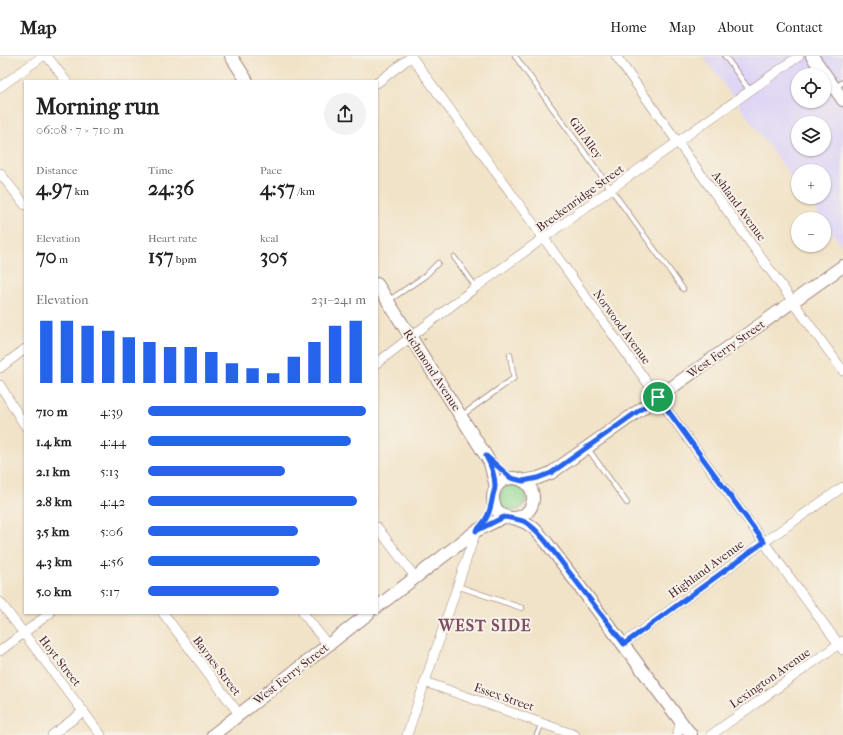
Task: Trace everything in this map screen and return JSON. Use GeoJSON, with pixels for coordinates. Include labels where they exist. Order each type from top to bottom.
{"type":"FeatureCollection","features":[{"type":"Feature","properties":{"kind":"street"},"geometry":{"type":"LineString","coordinates":[[0,87],[43,56]]}},
{"type":"Feature","properties":{"kind":"street"},"geometry":{"type":"LineString","coordinates":[[47,56],[65,80]]}},
{"type":"Feature","properties":{"kind":"street"},"geometry":{"type":"LineString","coordinates":[[231,56],[246,80]]}},
{"type":"Feature","properties":{"kind":"street"},"geometry":{"type":"LineString","coordinates":[[378,82],[411,56]]}},
{"type":"Feature","properties":{"kind":"street","name":"Norwood Avenue"},"geometry":{"type":"LineString","coordinates":[[411,56],[764,542],[842,645]]}},
{"type":"Feature","properties":{"kind":"street","name":"Ashland Avenue"},"geometry":{"type":"LineString","coordinates":[[616,56],[843,370]]}},
{"type":"Feature","properties":{"kind":"street","name":"Breckenridge Street"},"geometry":{"type":"LineString","coordinates":[[378,361],[476,287],[611,189],[799,56]]}},
{"type":"Feature","properties":{"kind":"street"},"geometry":{"type":"LineString","coordinates":[[812,56],[839,85],[843,100]]}},
{"type":"Feature","properties":{"kind":"street"},"geometry":{"type":"LineString","coordinates":[[0,173],[24,204]]}},
{"type":"Feature","properties":{"kind":"street","name":"West Ferry Street"},"geometry":{"type":"LineString","coordinates":[[532,501],[544,480],[551,473],[843,266]]}},
{"type":"Feature","properties":{"kind":"street","name":"Richmond Avenue"},"geometry":{"type":"LineString","coordinates":[[378,286],[486,456],[490,463],[496,487]]}},
{"type":"Feature","properties":{"kind":"street"},"geometry":{"type":"LineString","coordinates":[[0,368],[24,350]]}},
{"type":"Feature","properties":{"kind":"street"},"geometry":{"type":"LineString","coordinates":[[0,385],[24,424]]}},
{"type":"Feature","properties":{"kind":"street","name":"Richmond Avenue"},"geometry":{"type":"LineString","coordinates":[[486,456],[511,478]]}},
{"type":"Feature","properties":{"kind":"street","name":"West Ferry Street"},"geometry":{"type":"LineString","coordinates":[[523,481],[538,478],[551,473]]}},
{"type":"Feature","properties":{"kind":"street"},"geometry":{"type":"LineString","coordinates":[[378,606],[476,531],[484,522],[496,487],[502,481],[511,478],[523,481],[530,488],[535,520],[547,543]]}},
{"type":"Feature","properties":{"kind":"street","name":"Highland Avenue"},"geometry":{"type":"LineString","coordinates":[[624,644],[764,542],[843,487]]}},
{"type":"Feature","properties":{"kind":"street"},"geometry":{"type":"LineString","coordinates":[[492,501],[497,511],[509,518],[522,521],[529,525],[547,543],[691,735]]}},
{"type":"Feature","properties":{"kind":"street"},"geometry":{"type":"LineString","coordinates":[[407,735],[476,531],[509,518],[523,515],[528,512],[532,501]]}},
{"type":"Feature","properties":{"kind":"street"},"geometry":{"type":"LineString","coordinates":[[378,528],[416,577]]}},
{"type":"Feature","properties":{"kind":"street","name":"Hoyt Street"},"geometry":{"type":"LineString","coordinates":[[0,602],[101,735]]}},
{"type":"Feature","properties":{"kind":"street"},"geometry":{"type":"LineString","coordinates":[[0,651],[49,614]]}},
{"type":"Feature","properties":{"kind":"street","name":"Baynes Street"},"geometry":{"type":"LineString","coordinates":[[164,614],[239,714]]}},
{"type":"Feature","properties":{"kind":"street"},"geometry":{"type":"LineString","coordinates":[[304,614],[328,645]]}},
{"type":"Feature","properties":{"kind":"street","name":"West Ferry Street"},"geometry":{"type":"LineString","coordinates":[[213,735],[368,614]]}},
{"type":"Feature","properties":{"kind":"street","name":"Lexington Avenue"},"geometry":{"type":"LineString","coordinates":[[711,735],[842,645]]}},
{"type":"Feature","properties":{"kind":"street","name":"Essex Street"},"geometry":{"type":"LineString","coordinates":[[425,682],[575,735]]}},
{"type":"Feature","properties":{"kind":"street"},"geometry":{"type":"LineString","coordinates":[[52,735],[84,711]]}},
{"type":"Feature","properties":{"kind":"street"},"geometry":{"type":"LineString","coordinates":[[677,735],[681,721]]}},
{"type":"Feature","properties":{"kind":"lane","name":"Gill Alley"},"geometry":{"type":"LineString","coordinates":[[515,56],[683,289]]}},
{"type":"Feature","properties":{"kind":"lane"},"geometry":{"type":"LineString","coordinates":[[725,56],[750,91]]}},
{"type":"Feature","properties":{"kind":"lane"},"geometry":{"type":"LineString","coordinates":[[454,258],[476,287]]}},
{"type":"Feature","properties":{"kind":"lane"},"geometry":{"type":"LineString","coordinates":[[388,301],[425,276],[438,263]]}},
{"type":"Feature","properties":{"kind":"lane"},"geometry":{"type":"LineString","coordinates":[[461,416],[514,378],[510,355]]}},
{"type":"Feature","properties":{"kind":"lane"},"geometry":{"type":"LineString","coordinates":[[587,448],[627,503]]}},
{"type":"Feature","properties":{"kind":"lane"},"geometry":{"type":"LineString","coordinates":[[457,586],[522,608]]}},
{"type":"Feature","properties":{"kind":"lane"},"geometry":{"type":"LineString","coordinates":[[537,735],[542,723]]}},
{"type":"Feature","properties":{"kind":"path"},"geometry":{"type":"LineString","coordinates":[[424,340],[427,337]]}},
{"type":"Feature","properties":{"kind":"shaded area"},"geometry":{"type":"Polygon","coordinates":[[[703,56],[843,56],[843,247],[831,231],[831,212],[817,212],[811,204],[831,204],[831,164],[791,164],[791,176],[703,56]]]}},
{"type":"Feature","properties":{"kind":"green space"},"geometry":{"type":"Polygon","coordinates":[[[513,485],[522,489],[526,498],[522,507],[513,511],[504,507],[500,498],[504,489],[513,485]]]}},
{"type":"Feature","properties":{"kind":"district","name":"WEST SIDE"},"geometry":{"type":"Point","coordinates":[485,625]}},
{"type":"Feature","properties":{"kind":"route"},"geometry":{"type":"LineString","coordinates":[[658,397],[764,542],[624,644],[547,543],[529,525],[514,518],[504,517],[476,531],[486,518],[496,487],[490,463],[486,456],[511,478],[523,481],[546,476],[658,397]]}}]}
